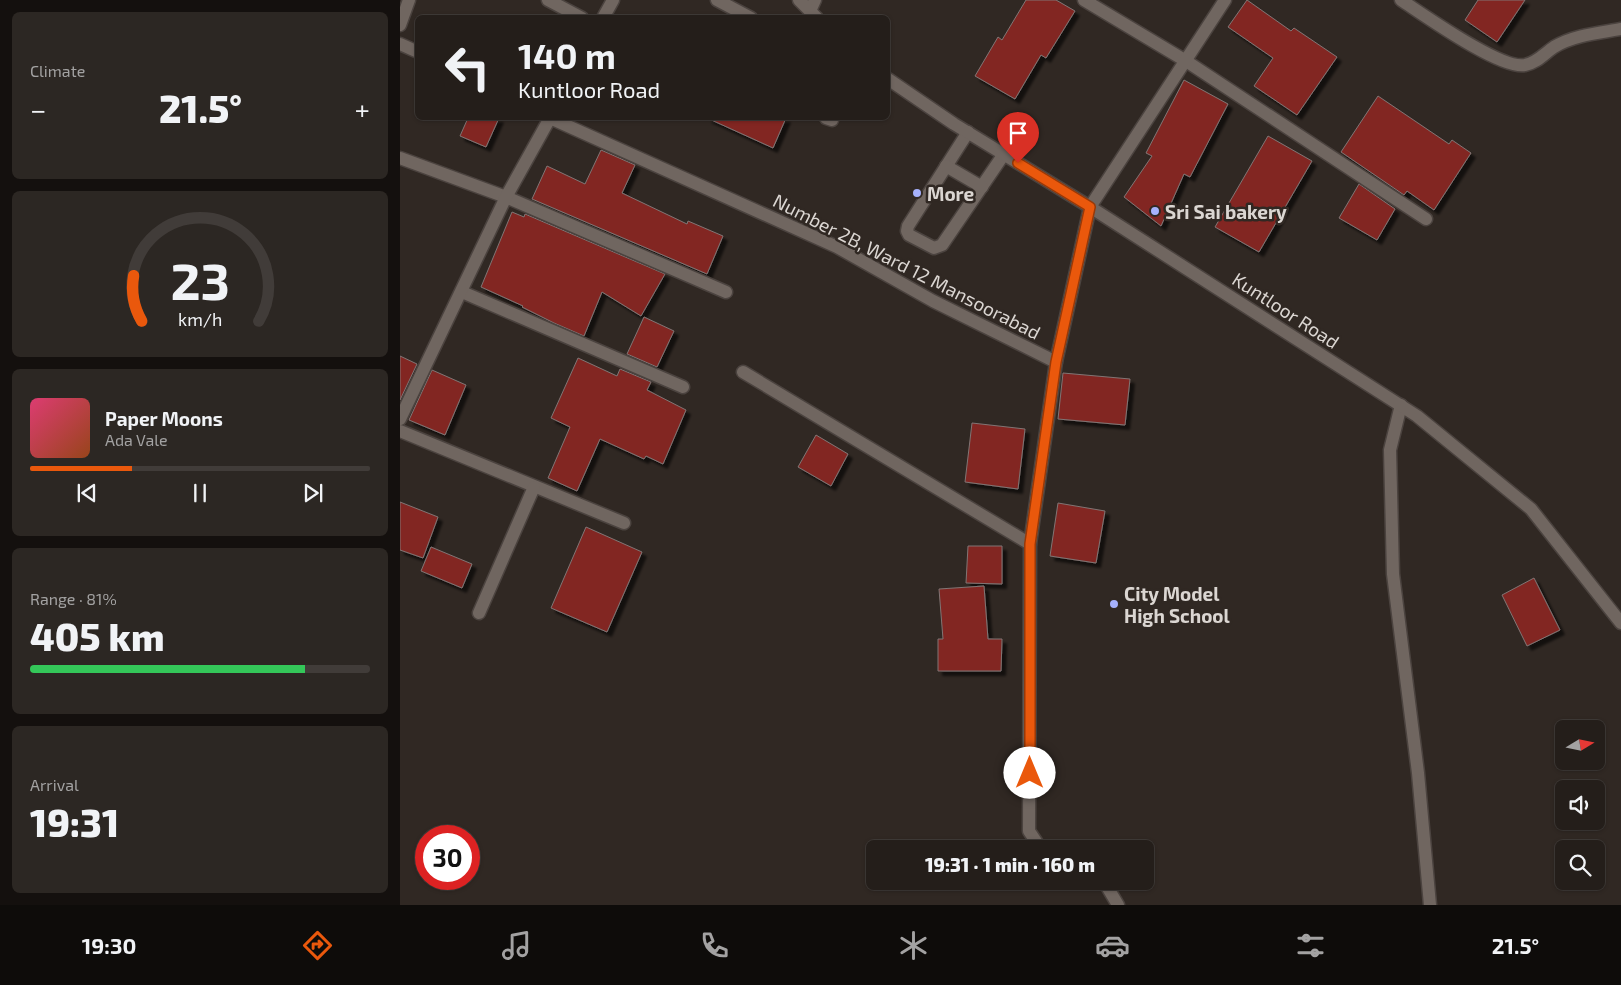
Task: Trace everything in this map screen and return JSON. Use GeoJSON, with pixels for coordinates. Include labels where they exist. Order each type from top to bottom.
{"type":"FeatureCollection","features":[{"type":"Feature","properties":{"kind":"street"},"geometry":{"type":"LineString","coordinates":[[400,25],[409,0]]}},
{"type":"Feature","properties":{"kind":"street"},"geometry":{"type":"LineString","coordinates":[[548,0],[576,15]]}},
{"type":"Feature","properties":{"kind":"street"},"geometry":{"type":"LineString","coordinates":[[605,15],[613,0]]}},
{"type":"Feature","properties":{"kind":"street"},"geometry":{"type":"LineString","coordinates":[[717,0],[745,15]]}},
{"type":"Feature","properties":{"kind":"street"},"geometry":{"type":"LineString","coordinates":[[799,0],[814,9]]}},
{"type":"Feature","properties":{"kind":"street"},"geometry":{"type":"LineString","coordinates":[[1084,0],[1186,61],[1426,220]]}},
{"type":"Feature","properties":{"kind":"street"},"geometry":{"type":"LineString","coordinates":[[1035,840],[1029,831],[1030,544],[1056,362],[1090,207],[1225,0]]}},
{"type":"Feature","properties":{"kind":"street"},"geometry":{"type":"LineString","coordinates":[[1401,0],[1486,54],[1518,66],[1532,63],[1555,46],[1584,36],[1621,29]]}},
{"type":"Feature","properties":{"kind":"street"},"geometry":{"type":"LineString","coordinates":[[400,44],[415,51]]}},
{"type":"Feature","properties":{"kind":"street","name":"Kuntloor Road"},"geometry":{"type":"LineString","coordinates":[[890,80],[968,132],[1090,207],[1418,416],[1531,509],[1621,623]]}},
{"type":"Feature","properties":{"kind":"street"},"geometry":{"type":"LineString","coordinates":[[400,418],[506,197],[549,120]]}},
{"type":"Feature","properties":{"kind":"street","name":"Number 2B, Ward 12 Mansoorabad"},"geometry":{"type":"LineString","coordinates":[[554,120],[837,247],[933,301],[1056,362]]}},
{"type":"Feature","properties":{"kind":"street"},"geometry":{"type":"LineString","coordinates":[[968,132],[908,226],[907,231],[909,235],[934,248],[939,248],[1004,154]]}},
{"type":"Feature","properties":{"kind":"street"},"geometry":{"type":"LineString","coordinates":[[400,158],[506,197],[726,292]]}},
{"type":"Feature","properties":{"kind":"street"},"geometry":{"type":"LineString","coordinates":[[946,166],[982,187]]}},
{"type":"Feature","properties":{"kind":"street"},"geometry":{"type":"LineString","coordinates":[[462,292],[683,387]]}},
{"type":"Feature","properties":{"kind":"street"},"geometry":{"type":"LineString","coordinates":[[743,372],[1030,544]]}},
{"type":"Feature","properties":{"kind":"street"},"geometry":{"type":"LineString","coordinates":[[1401,405],[1390,450],[1393,574],[1418,773],[1430,905]]}},
{"type":"Feature","properties":{"kind":"street"},"geometry":{"type":"LineString","coordinates":[[400,431],[624,523]]}},
{"type":"Feature","properties":{"kind":"street"},"geometry":{"type":"LineString","coordinates":[[479,612],[534,487]]}},
{"type":"Feature","properties":{"kind":"street"},"geometry":{"type":"LineString","coordinates":[[1109,890],[1118,905]]}},
{"type":"Feature","properties":{"kind":"building"},"geometry":{"type":"Polygon","coordinates":[[[1026,0],[1056,0],[1075,11],[1046,58],[1041,55],[1015,99],[975,76],[998,37],[1002,40],[1026,0]]]}},
{"type":"Feature","properties":{"kind":"building"},"geometry":{"type":"Polygon","coordinates":[[[1247,0],[1291,31],[1294,28],[1337,57],[1297,115],[1254,86],[1273,58],[1228,27],[1247,0]]]}},
{"type":"Feature","properties":{"kind":"building"},"geometry":{"type":"Polygon","coordinates":[[[1478,0],[1525,0],[1497,42],[1465,20],[1478,0]]]}},
{"type":"Feature","properties":{"kind":"building"},"geometry":{"type":"Polygon","coordinates":[[[1184,80],[1228,104],[1190,177],[1184,174],[1161,226],[1124,197],[1152,156],[1146,153],[1184,80]]]}},
{"type":"Feature","properties":{"kind":"building"},"geometry":{"type":"Polygon","coordinates":[[[1378,96],[1449,144],[1452,140],[1471,153],[1434,210],[1407,191],[1404,195],[1341,152],[1378,96]]]}},
{"type":"Feature","properties":{"kind":"building"},"geometry":{"type":"Polygon","coordinates":[[[467,120],[498,120],[486,147],[460,136],[467,120]]]}},
{"type":"Feature","properties":{"kind":"building"},"geometry":{"type":"Polygon","coordinates":[[[711,120],[785,120],[773,148],[711,120]]]}},
{"type":"Feature","properties":{"kind":"building"},"geometry":{"type":"Polygon","coordinates":[[[1268,136],[1312,161],[1259,252],[1215,227],[1268,136]]]}},
{"type":"Feature","properties":{"kind":"building"},"geometry":{"type":"Polygon","coordinates":[[[601,150],[635,165],[622,193],[687,224],[688,221],[723,236],[707,274],[532,199],[547,166],[585,184],[601,150]]]}},
{"type":"Feature","properties":{"kind":"building"},"geometry":{"type":"Polygon","coordinates":[[[1359,184],[1395,209],[1377,240],[1339,218],[1359,184]]]}},
{"type":"Feature","properties":{"kind":"building"},"geometry":{"type":"Polygon","coordinates":[[[512,212],[524,217],[525,214],[665,274],[641,316],[602,292],[584,336],[481,287],[512,212]]]}},
{"type":"Feature","properties":{"kind":"building"},"geometry":{"type":"Polygon","coordinates":[[[644,317],[674,331],[657,367],[627,354],[644,317]]]}},
{"type":"Feature","properties":{"kind":"building"},"geometry":{"type":"Polygon","coordinates":[[[400,356],[417,364],[400,400],[400,356]]]}},
{"type":"Feature","properties":{"kind":"building"},"geometry":{"type":"Polygon","coordinates":[[[578,358],[617,376],[620,369],[651,382],[647,390],[686,410],[663,464],[646,456],[644,459],[600,439],[577,491],[548,478],[570,427],[551,418],[578,358]]]}},
{"type":"Feature","properties":{"kind":"building"},"geometry":{"type":"Polygon","coordinates":[[[432,370],[466,385],[445,435],[409,420],[432,370]]]}},
{"type":"Feature","properties":{"kind":"building"},"geometry":{"type":"Polygon","coordinates":[[[1063,373],[1130,379],[1125,425],[1058,419],[1063,373]]]}},
{"type":"Feature","properties":{"kind":"building"},"geometry":{"type":"Polygon","coordinates":[[[972,423],[1025,429],[1018,489],[965,482],[972,423]]]}},
{"type":"Feature","properties":{"kind":"building"},"geometry":{"type":"Polygon","coordinates":[[[816,435],[848,454],[831,486],[798,467],[816,435]]]}},
{"type":"Feature","properties":{"kind":"building"},"geometry":{"type":"Polygon","coordinates":[[[400,502],[438,517],[423,558],[400,550],[400,502]]]}},
{"type":"Feature","properties":{"kind":"building"},"geometry":{"type":"Polygon","coordinates":[[[1058,503],[1105,511],[1096,563],[1050,556],[1058,503]]]}},
{"type":"Feature","properties":{"kind":"building"},"geometry":{"type":"Polygon","coordinates":[[[586,527],[642,552],[607,632],[551,608],[586,527]]]}},
{"type":"Feature","properties":{"kind":"building"},"geometry":{"type":"Polygon","coordinates":[[[968,546],[1002,546],[1002,584],[966,583],[968,546]]]}},
{"type":"Feature","properties":{"kind":"building"},"geometry":{"type":"Polygon","coordinates":[[[431,547],[472,564],[462,588],[421,571],[431,547]]]}},
{"type":"Feature","properties":{"kind":"building"},"geometry":{"type":"Polygon","coordinates":[[[1534,578],[1560,630],[1527,646],[1502,595],[1534,578]]]}},
{"type":"Feature","properties":{"kind":"building"},"geometry":{"type":"Polygon","coordinates":[[[984,586],[988,639],[1002,639],[1001,671],[938,671],[938,639],[943,639],[939,589],[984,586]]]}},
{"type":"Feature","properties":{"kind":"place","name":"More"},"geometry":{"type":"Point","coordinates":[917,193]}},
{"type":"Feature","properties":{"kind":"place","name":"Sri Sai bakery"},"geometry":{"type":"Point","coordinates":[1155,211]}},
{"type":"Feature","properties":{"kind":"place","name":"City Model High School"},"geometry":{"type":"Point","coordinates":[1114,604]}},
{"type":"Feature","properties":{"kind":"route"},"geometry":{"type":"LineString","coordinates":[[1018,163],[1090,207],[1056,362],[1030,544],[1030,773]]}}]}
